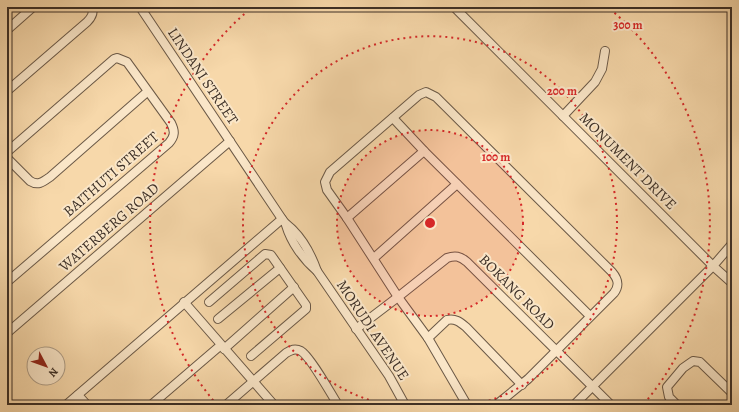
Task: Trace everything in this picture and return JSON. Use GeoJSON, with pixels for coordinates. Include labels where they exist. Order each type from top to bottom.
{"type":"FeatureCollection","features":[{"type":"Feature","properties":{"kind":"street"},"geometry":{"type":"LineString","coordinates":[[7,30],[33,7]]}},
{"type":"Feature","properties":{"kind":"street"},"geometry":{"type":"LineString","coordinates":[[7,91],[87,22],[92,16],[92,7]]}},
{"type":"Feature","properties":{"kind":"street","name":"LINDANI STREET"},"geometry":{"type":"LineString","coordinates":[[140,7],[230,141]]}},
{"type":"Feature","properties":{"kind":"street","name":"MONUMENT DRIVE"},"geometry":{"type":"LineString","coordinates":[[454,7],[713,266],[732,283]]}},
{"type":"Feature","properties":{"kind":"street"},"geometry":{"type":"LineString","coordinates":[[563,116],[595,82],[602,69],[605,51]]}},
{"type":"Feature","properties":{"kind":"street","name":"BAITHUTI STREET"},"geometry":{"type":"LineString","coordinates":[[7,152],[117,58],[127,62],[173,127],[174,134],[171,140],[7,282]]}},
{"type":"Feature","properties":{"kind":"street"},"geometry":{"type":"LineString","coordinates":[[7,158],[30,181],[40,184],[50,177],[147,92]]}},
{"type":"Feature","properties":{"kind":"street"},"geometry":{"type":"LineString","coordinates":[[467,405],[428,338],[398,297],[348,218],[327,190],[325,182],[330,172],[420,95],[426,92],[432,94],[618,279],[617,290],[522,385],[496,405]]}},
{"type":"Feature","properties":{"kind":"street"},"geometry":{"type":"LineString","coordinates":[[393,118],[424,152],[590,316]]}},
{"type":"Feature","properties":{"kind":"street","name":"MORUDI AVENUE"},"geometry":{"type":"LineString","coordinates":[[230,141],[284,221],[294,231],[304,245],[314,261],[317,271],[389,376],[406,405]]}},
{"type":"Feature","properties":{"kind":"street","name":"WATERBERG ROAD"},"geometry":{"type":"LineString","coordinates":[[7,333],[230,141]]}},
{"type":"Feature","properties":{"kind":"street"},"geometry":{"type":"LineString","coordinates":[[348,218],[424,152]]}},
{"type":"Feature","properties":{"kind":"street"},"geometry":{"type":"LineString","coordinates":[[374,258],[457,184]]}},
{"type":"Feature","properties":{"kind":"street"},"geometry":{"type":"LineString","coordinates":[[66,405],[184,302],[284,221]]}},
{"type":"Feature","properties":{"kind":"street"},"geometry":{"type":"LineString","coordinates":[[574,405],[713,266],[732,244]]}},
{"type":"Feature","properties":{"kind":"street"},"geometry":{"type":"LineString","coordinates":[[209,302],[265,254],[271,255],[306,305],[306,309],[251,356]]}},
{"type":"Feature","properties":{"kind":"street","name":"BOKANG ROAD"},"geometry":{"type":"LineString","coordinates":[[356,329],[447,258],[459,256],[467,262],[611,405]]}},
{"type":"Feature","properties":{"kind":"street"},"geometry":{"type":"LineString","coordinates":[[218,319],[280,268]]}},
{"type":"Feature","properties":{"kind":"street"},"geometry":{"type":"LineString","coordinates":[[151,405],[294,287]]}},
{"type":"Feature","properties":{"kind":"street"},"geometry":{"type":"LineString","coordinates":[[184,302],[274,405]]}},
{"type":"Feature","properties":{"kind":"street"},"geometry":{"type":"LineString","coordinates":[[428,338],[447,320],[450,319],[457,321],[466,327],[522,385]]}},
{"type":"Feature","properties":{"kind":"street"},"geometry":{"type":"LineString","coordinates":[[226,405],[286,353],[293,350],[301,351],[307,356],[338,405]]}},
{"type":"Feature","properties":{"kind":"street"},"geometry":{"type":"LineString","coordinates":[[677,405],[669,397],[667,387],[683,368],[693,361],[700,362],[732,393]]}},
{"type":"Feature","properties":{"kind":"street"},"geometry":{"type":"LineString","coordinates":[[78,395],[86,405]]}}]}
